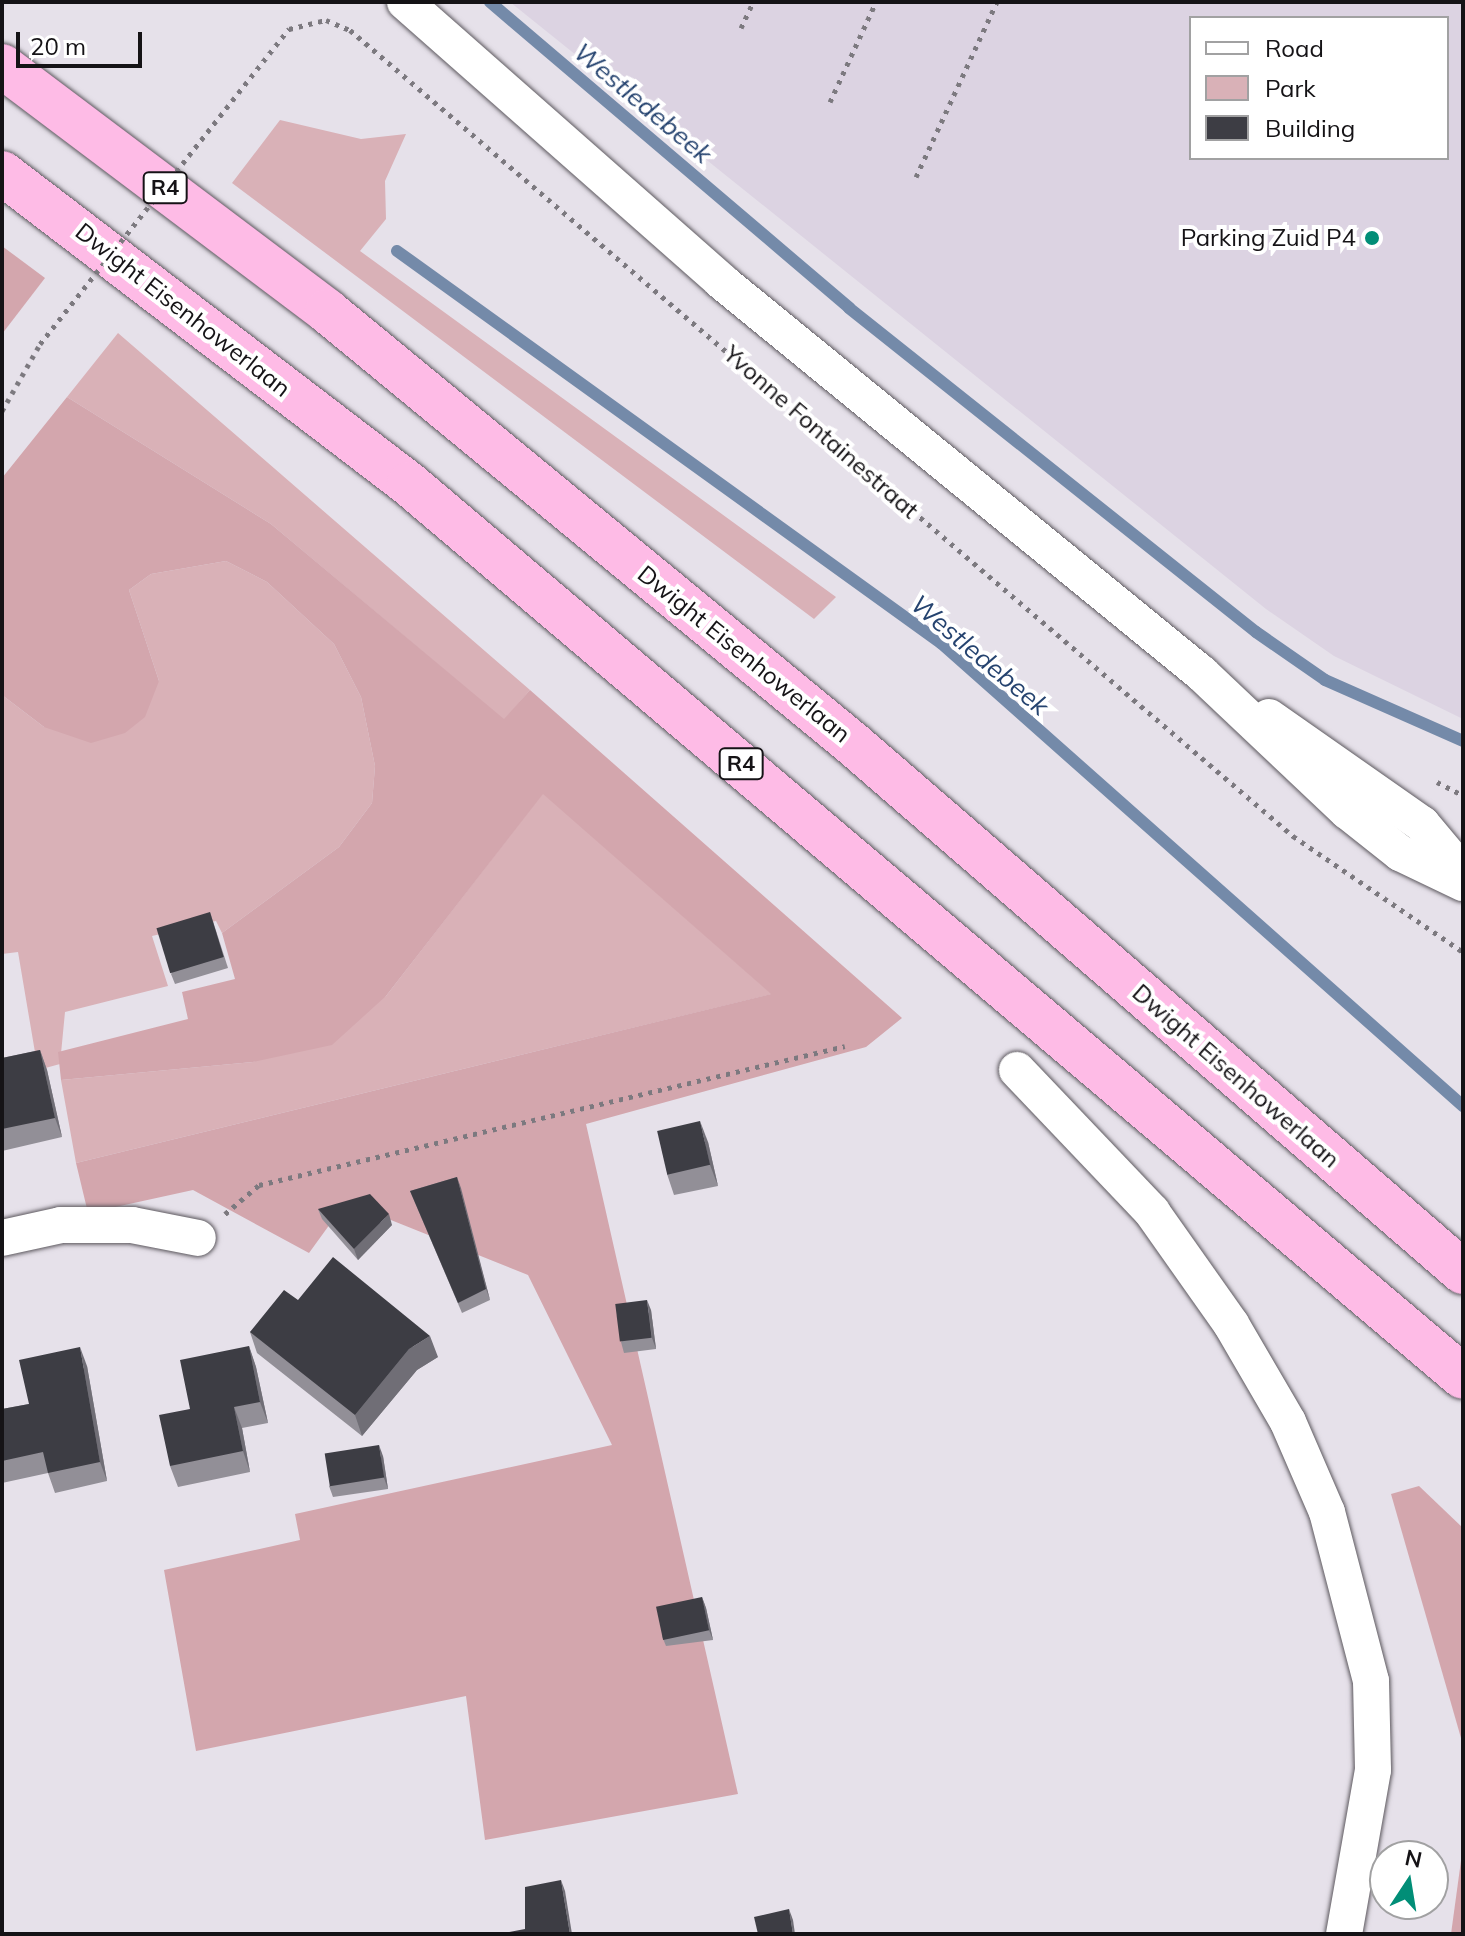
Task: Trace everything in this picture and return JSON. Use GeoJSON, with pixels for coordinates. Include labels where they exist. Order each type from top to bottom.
{"type":"FeatureCollection","features":[{"type":"Feature","properties":{"kind":"highway","name":"Dwight Eisenhowerlaan"},"geometry":{"type":"LineString","coordinates":[[2,66],[327,311],[853,744],[1463,1272]]}},
{"type":"Feature","properties":{"kind":"highway","name":"Dwight Eisenhowerlaan"},"geometry":{"type":"LineString","coordinates":[[2,173],[409,484],[1463,1377]]}},
{"type":"Feature","properties":{"kind":"street","name":"Yvonne Fontainestraat"},"geometry":{"type":"LineString","coordinates":[[405,2],[721,281],[1201,673],[1347,811],[1400,853],[1463,883]]}},
{"type":"Feature","properties":{"kind":"street","name":"Yvonne Fontainestraat"},"geometry":{"type":"LineString","coordinates":[[1201,673],[1422,824],[1463,873]]}},
{"type":"Feature","properties":{"kind":"street"},"geometry":{"type":"LineString","coordinates":[[1017,1070],[1152,1212],[1196,1275],[1288,1422],[1327,1512],[1371,1681],[1372,1784],[1344,1934]]}},
{"type":"Feature","properties":{"kind":"street"},"geometry":{"type":"LineString","coordinates":[[2,1238],[104,1225],[198,1238]]}},
{"type":"Feature","properties":{"kind":"path"},"geometry":{"type":"LineString","coordinates":[[741,28],[753,2]]}},
{"type":"Feature","properties":{"kind":"path"},"geometry":{"type":"LineString","coordinates":[[830,102],[876,2]]}},
{"type":"Feature","properties":{"kind":"path"},"geometry":{"type":"LineString","coordinates":[[916,177],[997,2]]}},
{"type":"Feature","properties":{"kind":"path","name":"Yvonne Fontainestraat"},"geometry":{"type":"LineString","coordinates":[[2,411],[40,344],[289,29],[326,20],[350,30],[1293,836],[1463,952]]}},
{"type":"Feature","properties":{"kind":"path"},"geometry":{"type":"LineString","coordinates":[[198,1238],[259,1185],[845,1046]]}},
{"type":"Feature","properties":{"kind":"shaded area"},"geometry":{"type":"Polygon","coordinates":[[[510,2],[1463,2],[1463,719],[1334,656],[1266,609],[510,2]]]}},
{"type":"Feature","properties":{"kind":"shaded area"},"geometry":{"type":"Polygon","coordinates":[[[2,246],[45,278],[2,334],[2,246]]]}},
{"type":"Feature","properties":{"kind":"shaded area"},"geometry":{"type":"Polygon","coordinates":[[[67,397],[271,524],[504,719],[530,690],[902,1018],[866,1047],[586,1124],[738,1794],[485,1840],[466,1696],[196,1751],[164,1570],[300,1540],[295,1514],[612,1445],[528,1275],[346,1202],[309,1253],[193,1190],[88,1213],[76,1163],[771,994],[543,794],[386,996],[332,1045],[253,1062],[61,1080],[58,1052],[188,1019],[182,992],[235,979],[222,933],[339,847],[372,803],[375,766],[361,697],[334,644],[267,582],[226,561],[151,574],[129,590],[159,681],[145,717],[125,733],[91,743],[44,727],[2,695],[2,478],[67,397]]]}},
{"type":"Feature","properties":{"kind":"shaded area"},"geometry":{"type":"Polygon","coordinates":[[[1419,1486],[1463,1528],[1463,1745],[1391,1494],[1419,1486]]]}},
{"type":"Feature","properties":{"kind":"shaded area"},"geometry":{"type":"Polygon","coordinates":[[[1463,1846],[1463,1934],[1451,1934],[1463,1846]]]}},
{"type":"Feature","properties":{"kind":"green space"},"geometry":{"type":"Polygon","coordinates":[[[280,120],[361,139],[406,134],[385,181],[386,219],[360,251],[836,597],[814,619],[232,183],[280,120]]]}},
{"type":"Feature","properties":{"kind":"green space"},"geometry":{"type":"Polygon","coordinates":[[[118,333],[530,690],[504,720],[271,524],[67,397],[118,333]]]}},
{"type":"Feature","properties":{"kind":"green space"},"geometry":{"type":"Polygon","coordinates":[[[226,561],[267,582],[334,644],[361,697],[375,766],[372,803],[339,847],[222,933],[216,921],[152,936],[168,986],[65,1012],[60,1064],[38,1070],[18,952],[2,954],[2,695],[44,727],[159,681],[129,590],[151,574],[226,561]]]}},
{"type":"Feature","properties":{"kind":"green space"},"geometry":{"type":"Polygon","coordinates":[[[543,793],[772,994],[76,1163],[61,1080],[253,1062],[386,996],[543,793]]]}},
{"type":"Feature","properties":{"kind":"building"},"geometry":{"type":"Polygon","coordinates":[[[210,912],[224,957],[170,973],[156,928],[210,912]]]}},
{"type":"Feature","properties":{"kind":"building"},"geometry":{"type":"Polygon","coordinates":[[[40,1050],[55,1118],[2,1129],[2,1058],[40,1050]]]}},
{"type":"Feature","properties":{"kind":"building"},"geometry":{"type":"Polygon","coordinates":[[[700,1121],[710,1165],[667,1175],[657,1131],[700,1121]]]}},
{"type":"Feature","properties":{"kind":"building"},"geometry":{"type":"Polygon","coordinates":[[[457,1177],[486,1289],[458,1303],[410,1191],[457,1177]]]}},
{"type":"Feature","properties":{"kind":"building"},"geometry":{"type":"Polygon","coordinates":[[[370,1194],[389,1214],[354,1249],[318,1209],[370,1194]]]}},
{"type":"Feature","properties":{"kind":"building"},"geometry":{"type":"Polygon","coordinates":[[[333,1257],[430,1336],[409,1349],[355,1415],[250,1332],[284,1290],[298,1300],[333,1257]]]}},
{"type":"Feature","properties":{"kind":"building"},"geometry":{"type":"Polygon","coordinates":[[[647,1300],[652,1338],[620,1342],[615,1304],[647,1300]]]}},
{"type":"Feature","properties":{"kind":"building"},"geometry":{"type":"Polygon","coordinates":[[[249,1346],[260,1402],[234,1407],[243,1451],[170,1466],[159,1415],[190,1409],[180,1360],[249,1346]]]}},
{"type":"Feature","properties":{"kind":"building"},"geometry":{"type":"Polygon","coordinates":[[[80,1347],[100,1462],[48,1473],[43,1452],[2,1461],[2,1409],[29,1404],[19,1360],[80,1347]]]}},
{"type":"Feature","properties":{"kind":"building"},"geometry":{"type":"Polygon","coordinates":[[[379,1445],[384,1478],[330,1486],[325,1454],[379,1445]]]}},
{"type":"Feature","properties":{"kind":"building"},"geometry":{"type":"Polygon","coordinates":[[[702,1597],[709,1630],[663,1640],[656,1607],[702,1597]]]}},
{"type":"Feature","properties":{"kind":"building"},"geometry":{"type":"Polygon","coordinates":[[[561,1880],[570,1934],[499,1934],[525,1929],[525,1887],[561,1880]]]}},
{"type":"Feature","properties":{"kind":"building"},"geometry":{"type":"Polygon","coordinates":[[[789,1909],[793,1934],[758,1934],[754,1917],[789,1909]]]}},
{"type":"Feature","properties":{"kind":"waterway","name":"Westledebeek"},"geometry":{"type":"LineString","coordinates":[[490,2],[849,308],[1256,632],[1325,680],[1463,741]]}},
{"type":"Feature","properties":{"kind":"waterway","name":"Westledebeek"},"geometry":{"type":"LineString","coordinates":[[397,251],[941,643],[1463,1106]]}},
{"type":"Feature","properties":{"kind":"place","name":"Parking Zuid P4"},"geometry":{"type":"Point","coordinates":[1372,238]}}]}
